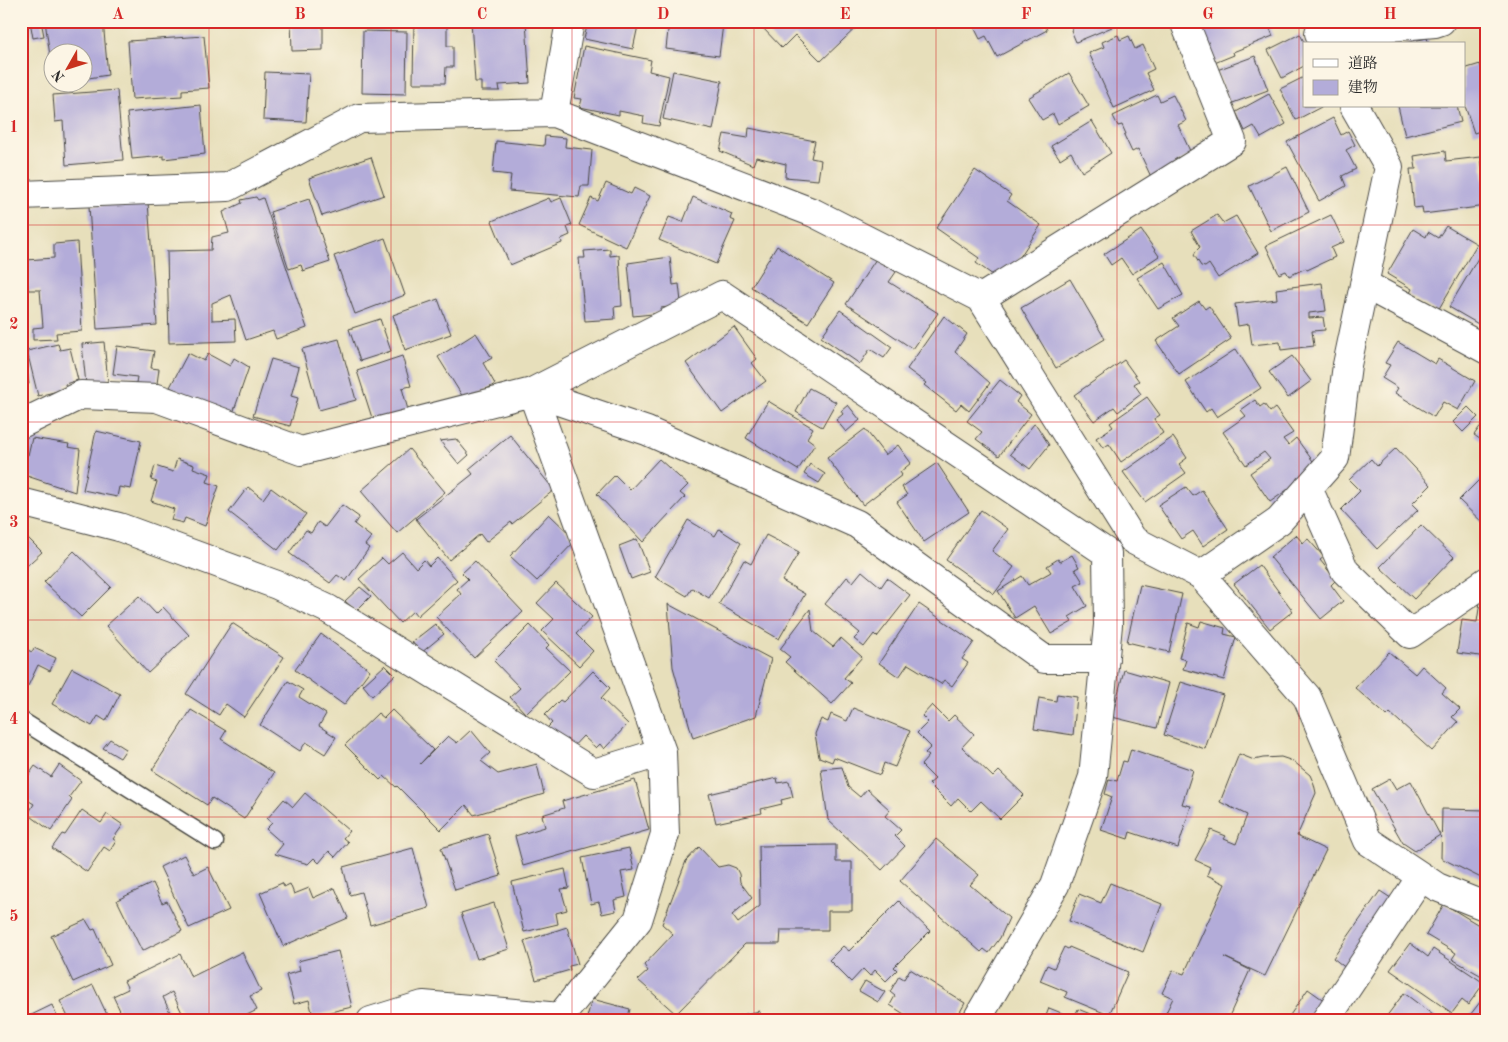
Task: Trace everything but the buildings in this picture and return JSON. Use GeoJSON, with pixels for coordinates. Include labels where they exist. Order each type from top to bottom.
{"type":"FeatureCollection","features":[{"type":"Feature","properties":{"kind":"street"},"geometry":{"type":"LineString","coordinates":[[554,112],[570,21]]}},
{"type":"Feature","properties":{"kind":"street"},"geometry":{"type":"LineString","coordinates":[[981,298],[1232,141],[1184,21]]}},
{"type":"Feature","properties":{"kind":"street"},"geometry":{"type":"LineString","coordinates":[[1319,33],[1441,21]]}},
{"type":"Feature","properties":{"kind":"street"},"geometry":{"type":"LineString","coordinates":[[1201,575],[1279,521],[1335,458],[1347,365],[1389,168],[1355,108]]}},
{"type":"Feature","properties":{"kind":"street"},"geometry":{"type":"LineString","coordinates":[[21,195],[228,186],[358,118],[554,112],[814,214],[981,298],[1133,540],[1201,575],[1307,697],[1368,841],[1437,887],[1487,907]]}},
{"type":"Feature","properties":{"kind":"street"},"geometry":{"type":"LineString","coordinates":[[1364,284],[1487,350]]}},
{"type":"Feature","properties":{"kind":"street"},"geometry":{"type":"LineString","coordinates":[[21,424],[81,395],[157,398],[300,451],[532,392],[722,295],[1107,554]]}},
{"type":"Feature","properties":{"kind":"street"},"geometry":{"type":"LineString","coordinates":[[532,392],[647,432],[857,524],[1044,659],[1105,659]]}},
{"type":"Feature","properties":{"kind":"street"},"geometry":{"type":"LineString","coordinates":[[371,1021],[423,1005],[560,1019],[638,920],[665,834],[662,752],[532,392]]}},
{"type":"Feature","properties":{"kind":"street"},"geometry":{"type":"LineString","coordinates":[[1308,488],[1345,571],[1410,634],[1487,581]]}},
{"type":"Feature","properties":{"kind":"street"},"geometry":{"type":"LineString","coordinates":[[21,502],[119,527],[277,584],[328,609],[594,773],[662,752]]}},
{"type":"Feature","properties":{"kind":"street"},"geometry":{"type":"LineString","coordinates":[[1107,554],[1133,540]]}},
{"type":"Feature","properties":{"kind":"street"},"geometry":{"type":"LineString","coordinates":[[976,1021],[1055,884],[1093,777],[1108,625],[1107,554]]}},
{"type":"Feature","properties":{"kind":"street"},"geometry":{"type":"LineString","coordinates":[[1325,1021],[1421,877]]}},
{"type":"Feature","properties":{"kind":"lane"},"geometry":{"type":"LineString","coordinates":[[21,720],[215,842]]}}]}
